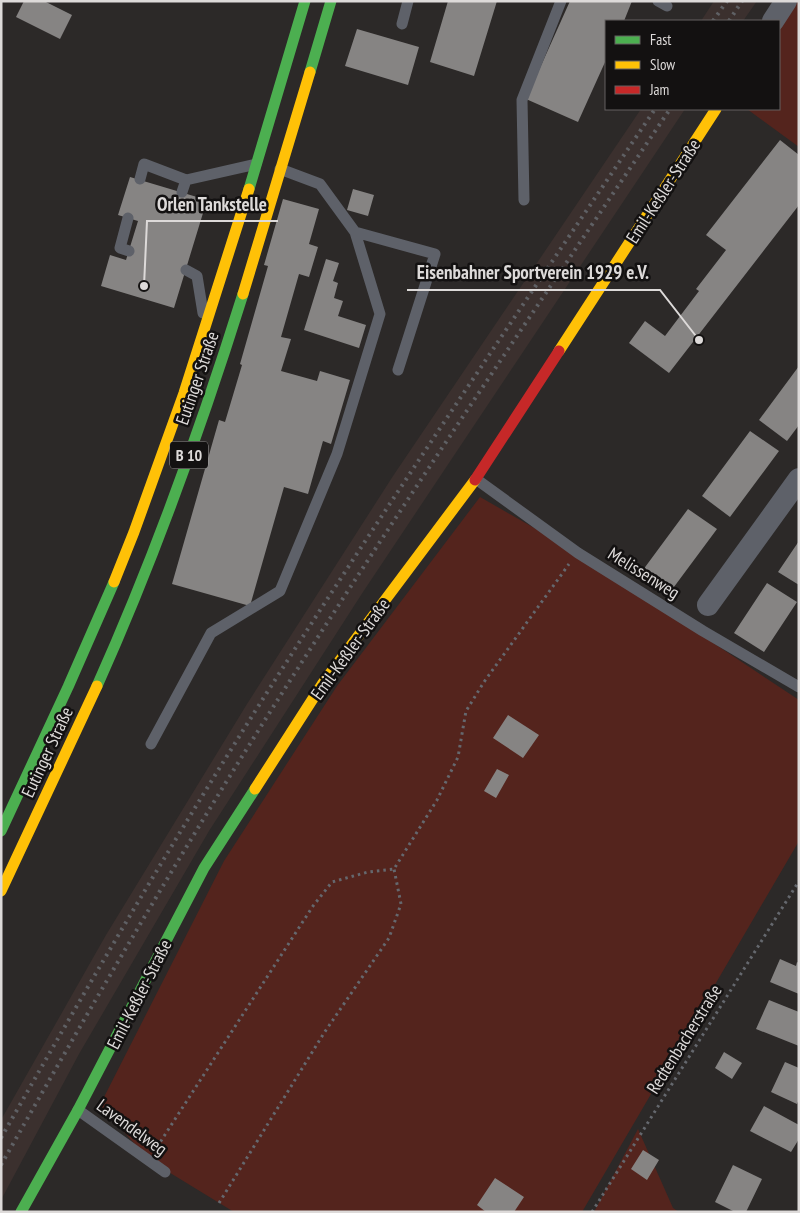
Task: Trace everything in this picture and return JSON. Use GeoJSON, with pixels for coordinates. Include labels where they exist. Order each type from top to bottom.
{"type":"FeatureCollection","features":[{"type":"Feature","properties":{"kind":"main road","name":"Eutinger Straße"},"geometry":{"type":"LineString","coordinates":[[1,831],[82,656],[137,525],[172,431],[258,163],[305,1]]}},
{"type":"Feature","properties":{"kind":"main road","name":"Eutinger Straße"},"geometry":{"type":"LineString","coordinates":[[1,891],[101,678],[160,536],[222,364],[331,1]]}},
{"type":"Feature","properties":{"kind":"main road","name":"Emil-Keßler-Straße"},"geometry":{"type":"LineString","coordinates":[[21,1212],[78,1110],[204,868],[323,683],[476,479],[543,386],[715,110]]}},
{"type":"Feature","properties":{"kind":"street"},"geometry":{"type":"LineString","coordinates":[[774,20],[786,1]]}},
{"type":"Feature","properties":{"kind":"street"},"geometry":{"type":"LineString","coordinates":[[708,604],[799,479]]}},
{"type":"Feature","properties":{"kind":"lane"},"geometry":{"type":"LineString","coordinates":[[402,24],[408,1]]}},
{"type":"Feature","properties":{"kind":"lane"},"geometry":{"type":"LineString","coordinates":[[524,200],[522,100],[561,1]]}},
{"type":"Feature","properties":{"kind":"lane"},"geometry":{"type":"LineString","coordinates":[[140,179],[144,164],[186,180],[258,163]]}},
{"type":"Feature","properties":{"kind":"lane"},"geometry":{"type":"LineString","coordinates":[[151,744],[211,633],[280,591],[337,454],[380,314],[355,232],[320,184],[280,169]]}},
{"type":"Feature","properties":{"kind":"lane"},"geometry":{"type":"LineString","coordinates":[[182,192],[186,180]]}},
{"type":"Feature","properties":{"kind":"lane"},"geometry":{"type":"LineString","coordinates":[[128,218],[120,248],[129,251]]}},
{"type":"Feature","properties":{"kind":"lane"},"geometry":{"type":"LineString","coordinates":[[355,232],[434,254],[398,370]]}},
{"type":"Feature","properties":{"kind":"lane"},"geometry":{"type":"LineString","coordinates":[[186,270],[197,276],[206,327]]}},
{"type":"Feature","properties":{"kind":"lane","name":"Melissenweg"},"geometry":{"type":"LineString","coordinates":[[476,479],[578,553],[703,631],[799,687]]}},
{"type":"Feature","properties":{"kind":"lane","name":"Lavendelweg"},"geometry":{"type":"LineString","coordinates":[[78,1110],[165,1172]]}},
{"type":"Feature","properties":{"kind":"path"},"geometry":{"type":"LineString","coordinates":[[219,1203],[324,1033],[390,938],[401,904],[394,869],[437,800],[458,757],[466,711],[489,674],[578,553]]}},
{"type":"Feature","properties":{"kind":"path"},"geometry":{"type":"LineString","coordinates":[[149,1160],[312,906],[332,882],[368,872],[394,869]]}},
{"type":"Feature","properties":{"kind":"path","name":"Redtenbacherstraße"},"geometry":{"type":"LineString","coordinates":[[592,1212],[799,881]]}},
{"type":"Feature","properties":{"kind":"shaded area"},"geometry":{"type":"Polygon","coordinates":[[[714,1],[757,1],[744,20],[702,20],[714,1]]]}},
{"type":"Feature","properties":{"kind":"shaded area"},"geometry":{"type":"Polygon","coordinates":[[[795,1],[799,1],[799,147],[748,110],[780,110],[780,22],[795,1]]]}},
{"type":"Feature","properties":{"kind":"shaded area"},"geometry":{"type":"Polygon","coordinates":[[[640,110],[684,110],[363,592],[209,831],[79,1054],[1,1200],[1,1120],[106,935],[247,704],[393,476],[640,110]]]}},
{"type":"Feature","properties":{"kind":"shaded area"},"geometry":{"type":"Polygon","coordinates":[[[480,497],[578,553],[799,700],[799,841],[582,1212],[234,1212],[149,1160],[100,1105],[224,861],[337,686],[480,497]]]}},
{"type":"Feature","properties":{"kind":"shaded area"},"geometry":{"type":"Polygon","coordinates":[[[638,1129],[673,1208],[679,1212],[594,1212],[638,1129]]]}},
{"type":"Feature","properties":{"kind":"building"},"geometry":{"type":"Polygon","coordinates":[[[24,1],[44,1],[72,15],[60,39],[16,17],[24,1]]]}},
{"type":"Feature","properties":{"kind":"building"},"geometry":{"type":"Polygon","coordinates":[[[448,1],[497,1],[474,76],[430,62],[448,1]]]}},
{"type":"Feature","properties":{"kind":"building"},"geometry":{"type":"Polygon","coordinates":[[[570,1],[632,1],[624,20],[605,20],[605,62],[578,122],[526,99],[570,1]]]}},
{"type":"Feature","properties":{"kind":"building"},"geometry":{"type":"Polygon","coordinates":[[[357,29],[419,47],[408,85],[345,66],[357,29]]]}},
{"type":"Feature","properties":{"kind":"building"},"geometry":{"type":"Polygon","coordinates":[[[780,140],[799,155],[799,205],[669,373],[629,343],[645,321],[665,336],[699,291],[696,289],[726,250],[706,235],[780,140]]]}},
{"type":"Feature","properties":{"kind":"building"},"geometry":{"type":"Polygon","coordinates":[[[130,177],[207,200],[174,308],[101,286],[110,255],[126,260],[138,221],[118,215],[130,177]]]}},
{"type":"Feature","properties":{"kind":"building"},"geometry":{"type":"Polygon","coordinates":[[[353,189],[374,195],[368,216],[347,210],[353,189]]]}},
{"type":"Feature","properties":{"kind":"building"},"geometry":{"type":"Polygon","coordinates":[[[283,199],[319,209],[309,244],[318,247],[309,277],[299,274],[281,337],[291,339],[281,371],[317,381],[320,371],[350,380],[331,444],[323,441],[308,494],[284,487],[250,606],[172,584],[219,420],[225,422],[242,365],[240,364],[268,266],[264,265],[283,199]]]}},
{"type":"Feature","properties":{"kind":"building"},"geometry":{"type":"Polygon","coordinates":[[[326,259],[339,263],[333,281],[338,283],[334,298],[343,301],[338,316],[366,325],[359,348],[304,330],[326,259]]]}},
{"type":"Feature","properties":{"kind":"building"},"geometry":{"type":"Polygon","coordinates":[[[799,366],[799,425],[787,441],[759,420],[799,366]]]}},
{"type":"Feature","properties":{"kind":"building"},"geometry":{"type":"Polygon","coordinates":[[[750,431],[779,451],[730,517],[702,496],[750,431]]]}},
{"type":"Feature","properties":{"kind":"building"},"geometry":{"type":"Polygon","coordinates":[[[688,509],[717,529],[668,595],[640,574],[688,509]]]}},
{"type":"Feature","properties":{"kind":"building"},"geometry":{"type":"Polygon","coordinates":[[[799,541],[799,585],[778,572],[799,541]]]}},
{"type":"Feature","properties":{"kind":"building"},"geometry":{"type":"Polygon","coordinates":[[[767,583],[797,602],[764,652],[734,633],[767,583]]]}},
{"type":"Feature","properties":{"kind":"building"},"geometry":{"type":"Polygon","coordinates":[[[508,715],[539,735],[523,758],[493,738],[508,715]]]}},
{"type":"Feature","properties":{"kind":"building"},"geometry":{"type":"Polygon","coordinates":[[[497,769],[509,775],[496,798],[484,791],[497,769]]]}},
{"type":"Feature","properties":{"kind":"building"},"geometry":{"type":"Polygon","coordinates":[[[780,959],[796,966],[797,962],[799,963],[799,994],[770,982],[780,959]]]}},
{"type":"Feature","properties":{"kind":"building"},"geometry":{"type":"Polygon","coordinates":[[[769,1000],[799,1012],[799,1046],[756,1029],[769,1000]]]}},
{"type":"Feature","properties":{"kind":"building"},"geometry":{"type":"Polygon","coordinates":[[[724,1052],[742,1063],[732,1079],[715,1068],[724,1052]]]}},
{"type":"Feature","properties":{"kind":"building"},"geometry":{"type":"Polygon","coordinates":[[[785,1062],[799,1068],[799,1099],[797,1104],[771,1092],[785,1062]]]}},
{"type":"Feature","properties":{"kind":"building"},"geometry":{"type":"Polygon","coordinates":[[[764,1106],[799,1125],[799,1139],[791,1152],[750,1131],[764,1106]]]}},
{"type":"Feature","properties":{"kind":"building"},"geometry":{"type":"Polygon","coordinates":[[[643,1150],[659,1160],[647,1180],[631,1169],[643,1150]]]}},
{"type":"Feature","properties":{"kind":"building"},"geometry":{"type":"Polygon","coordinates":[[[733,1165],[762,1179],[746,1212],[735,1212],[715,1202],[733,1165]]]}},
{"type":"Feature","properties":{"kind":"building"},"geometry":{"type":"Polygon","coordinates":[[[495,1178],[524,1197],[514,1212],[486,1212],[477,1205],[495,1178]]]}},
{"type":"Feature","properties":{"kind":"railway"},"geometry":{"type":"LineString","coordinates":[[714,20],[727,1]]}},
{"type":"Feature","properties":{"kind":"railway"},"geometry":{"type":"LineString","coordinates":[[730,20],[742,1]]}},
{"type":"Feature","properties":{"kind":"railway"},"geometry":{"type":"LineString","coordinates":[[1,1138],[135,907],[275,680],[416,465],[654,110]]}},
{"type":"Feature","properties":{"kind":"railway"},"geometry":{"type":"LineString","coordinates":[[1,1165],[140,925],[284,690],[427,471],[669,110]]}},
{"type":"Feature","properties":{"kind":"traffic: fast"},"geometry":{"type":"LineString","coordinates":[[249,189],[305,1]]}},
{"type":"Feature","properties":{"kind":"traffic: fast"},"geometry":{"type":"LineString","coordinates":[[310,72],[331,1]]}},
{"type":"Feature","properties":{"kind":"traffic: fast"},"geometry":{"type":"LineString","coordinates":[[97,686],[138,590],[176,493],[243,294]]}},
{"type":"Feature","properties":{"kind":"traffic: fast"},"geometry":{"type":"LineString","coordinates":[[1,831],[68,687],[114,582]]}},
{"type":"Feature","properties":{"kind":"traffic: fast"},"geometry":{"type":"LineString","coordinates":[[21,1212],[78,1110],[204,868],[255,789]]}},
{"type":"Feature","properties":{"kind":"traffic: slow"},"geometry":{"type":"LineString","coordinates":[[243,294],[310,72]]}},
{"type":"Feature","properties":{"kind":"traffic: slow"},"geometry":{"type":"LineString","coordinates":[[559,351],[715,110]]}},
{"type":"Feature","properties":{"kind":"traffic: slow"},"geometry":{"type":"LineString","coordinates":[[114,582],[184,393],[249,189]]}},
{"type":"Feature","properties":{"kind":"traffic: slow"},"geometry":{"type":"LineString","coordinates":[[255,789],[323,683],[475,480]]}},
{"type":"Feature","properties":{"kind":"traffic: slow"},"geometry":{"type":"LineString","coordinates":[[1,891],[97,686]]}},
{"type":"Feature","properties":{"kind":"traffic: jam"},"geometry":{"type":"LineString","coordinates":[[475,480],[559,351]]}},
{"type":"Feature","properties":{"kind":"place","name":"Orlen Tankstelle"},"geometry":{"type":"Point","coordinates":[144,286]}},
{"type":"Feature","properties":{"kind":"place","name":"Eisenbahner Sportverein 1929 e.V."},"geometry":{"type":"Point","coordinates":[699,340]}}]}
